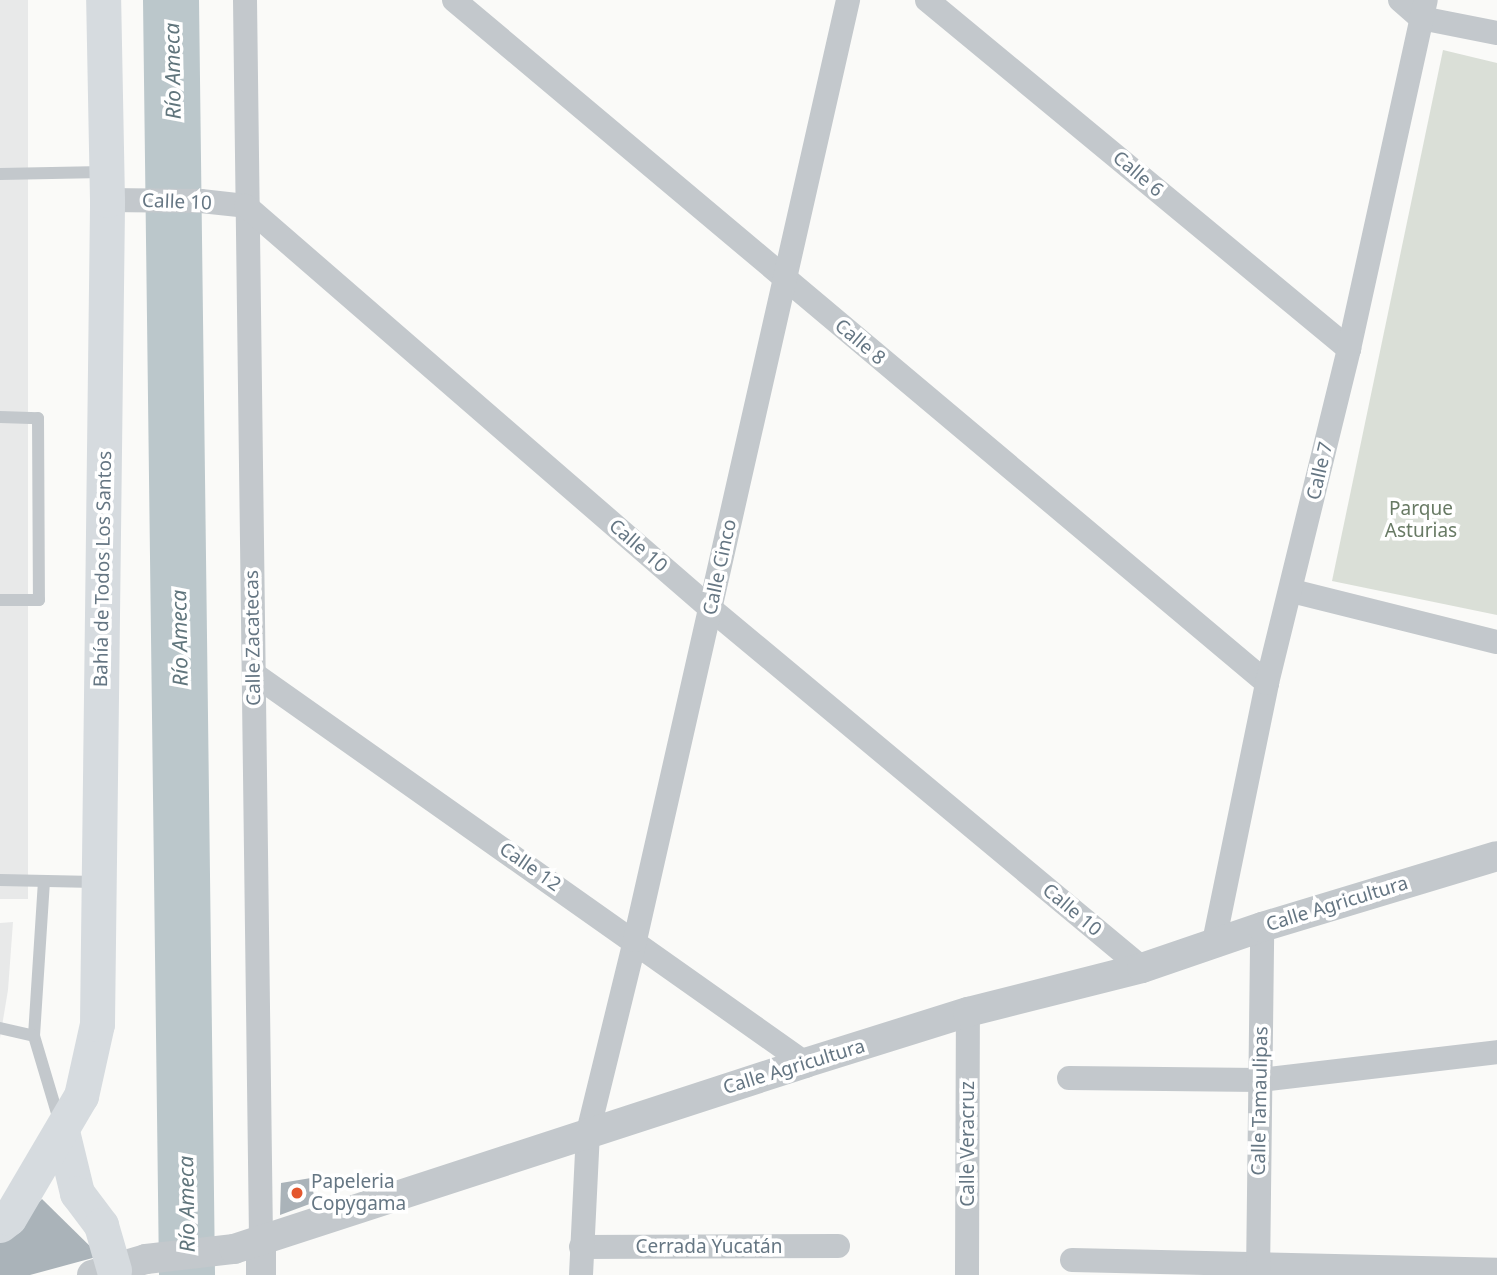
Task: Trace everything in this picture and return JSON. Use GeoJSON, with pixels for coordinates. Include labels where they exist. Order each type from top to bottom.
{"type":"FeatureCollection","features":[{"type":"Feature","properties":{"kind":"main road","name":"Bahía de Todos Los Santos"},"geometry":{"type":"LineString","coordinates":[[0,1225],[9,1218],[81,1096],[97,1024],[115,191],[103,0]]}},
{"type":"Feature","properties":{"kind":"main road"},"geometry":{"type":"LineString","coordinates":[[62,1131],[77,1193],[101,1225],[107,1273]]}},
{"type":"Feature","properties":{"kind":"street","name":"Calle 8"},"geometry":{"type":"LineString","coordinates":[[454,0],[1267,682]]}},
{"type":"Feature","properties":{"kind":"street","name":"Calle Cinco"},"geometry":{"type":"LineString","coordinates":[[581,1275],[588,1132],[635,940],[848,0]]}},
{"type":"Feature","properties":{"kind":"street","name":"Calle 6"},"geometry":{"type":"LineString","coordinates":[[927,0],[1349,349]]}},
{"type":"Feature","properties":{"kind":"street"},"geometry":{"type":"LineString","coordinates":[[1400,0],[1497,33]]}},
{"type":"Feature","properties":{"kind":"street","name":"Calle Zacatecas"},"geometry":{"type":"LineString","coordinates":[[246,5],[254,674],[247,1245],[261,1275]]}},
{"type":"Feature","properties":{"kind":"street","name":"Calle 7"},"geometry":{"type":"LineString","coordinates":[[1214,943],[1267,682],[1292,591],[1349,349],[1423,9]]}},
{"type":"Feature","properties":{"kind":"street","name":"Calle 10"},"geometry":{"type":"LineString","coordinates":[[115,191],[247,206],[711,609],[1142,968]]}},
{"type":"Feature","properties":{"kind":"street"},"geometry":{"type":"LineString","coordinates":[[1292,591],[1497,642]]}},
{"type":"Feature","properties":{"kind":"street","name":"Calle 12"},"geometry":{"type":"LineString","coordinates":[[254,674],[635,940],[805,1063]]}},
{"type":"Feature","properties":{"kind":"street","name":"Calle Agricultura"},"geometry":{"type":"LineString","coordinates":[[107,1273],[146,1259],[247,1245],[805,1063],[968,1013],[1142,968],[1262,927],[1497,856]]}},
{"type":"Feature","properties":{"kind":"street","name":"Calle Tamaulipas"},"geometry":{"type":"LineString","coordinates":[[1258,1271],[1262,927]]}},
{"type":"Feature","properties":{"kind":"street","name":"Calle Veracruz"},"geometry":{"type":"LineString","coordinates":[[967,1275],[968,1013]]}},
{"type":"Feature","properties":{"kind":"street"},"geometry":{"type":"LineString","coordinates":[[1069,1078],[1260,1080],[1497,1052]]}},
{"type":"Feature","properties":{"kind":"street","name":"Cerrada Yucatán"},"geometry":{"type":"LineString","coordinates":[[581,1247],[838,1246]]}},
{"type":"Feature","properties":{"kind":"street"},"geometry":{"type":"LineString","coordinates":[[1072,1260],[1258,1271],[1497,1270]]}},
{"type":"Feature","properties":{"kind":"lane"},"geometry":{"type":"LineString","coordinates":[[0,174],[115,191]]}},
{"type":"Feature","properties":{"kind":"lane"},"geometry":{"type":"LineString","coordinates":[[0,417],[38,418],[39,572],[39,600],[0,600]]}},
{"type":"Feature","properties":{"kind":"lane"},"geometry":{"type":"LineString","coordinates":[[0,880],[99,882]]}},
{"type":"Feature","properties":{"kind":"lane"},"geometry":{"type":"LineString","coordinates":[[44,881],[34,1036],[62,1131]]}},
{"type":"Feature","properties":{"kind":"lane"},"geometry":{"type":"LineString","coordinates":[[0,1028],[34,1036]]}},
{"type":"Feature","properties":{"kind":"shaded area"},"geometry":{"type":"Polygon","coordinates":[[[0,0],[28,0],[28,899],[0,899],[0,0]]]}},
{"type":"Feature","properties":{"kind":"shaded area"},"geometry":{"type":"Polygon","coordinates":[[[13,922],[8,990],[0,1038],[0,923],[13,922]]]}},
{"type":"Feature","properties":{"kind":"green space","name":"Parque Asturias"},"geometry":{"type":"Polygon","coordinates":[[[1443,50],[1497,63],[1497,615],[1332,581],[1443,50]]]}},
{"type":"Feature","properties":{"kind":"building","name":"Papeleria Copygama"},"geometry":{"type":"Polygon","coordinates":[[[311,1178],[315,1202],[280,1215],[281,1183],[311,1178]]]}},
{"type":"Feature","properties":{"kind":"building"},"geometry":{"type":"Polygon","coordinates":[[[42,1199],[100,1256],[30,1275],[0,1275],[0,1241],[42,1199]]]}},
{"type":"Feature","properties":{"kind":"waterway","name":"Río Ameca"},"geometry":{"type":"LineString","coordinates":[[171,0],[187,1275]]}},
{"type":"Feature","properties":{"kind":"place","name":"Papeleria Copygama"},"geometry":{"type":"Point","coordinates":[297,1193]}}]}
